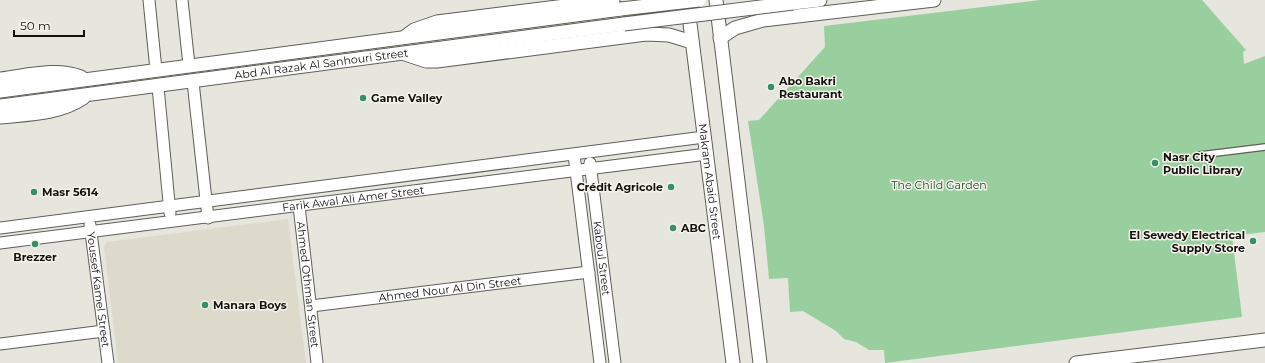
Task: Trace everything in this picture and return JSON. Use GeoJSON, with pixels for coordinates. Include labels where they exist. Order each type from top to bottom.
{"type":"FeatureCollection","features":[{"type":"Feature","properties":{"kind":"street"},"geometry":{"type":"LineString","coordinates":[[148,0],[156,70]]}},
{"type":"Feature","properties":{"kind":"street"},"geometry":{"type":"LineString","coordinates":[[182,0],[189,65]]}},
{"type":"Feature","properties":{"kind":"street","name":"Abd Al Razak Al Sanhouri Street"},"geometry":{"type":"LineString","coordinates":[[0,79],[61,72],[74,74],[86,80],[189,65],[404,38],[414,30],[437,22],[614,0]]}},
{"type":"Feature","properties":{"kind":"street"},"geometry":{"type":"LineString","coordinates":[[644,0],[653,16],[652,26],[646,34]]}},
{"type":"Feature","properties":{"kind":"street","name":"Makram Abaid Street"},"geometry":{"type":"LineString","coordinates":[[687,0],[733,363]]}},
{"type":"Feature","properties":{"kind":"street"},"geometry":{"type":"LineString","coordinates":[[404,38],[699,0]]}},
{"type":"Feature","properties":{"kind":"street"},"geometry":{"type":"LineString","coordinates":[[716,0],[760,363]]}},
{"type":"Feature","properties":{"kind":"street"},"geometry":{"type":"LineString","coordinates":[[757,0],[760,10],[771,19]]}},
{"type":"Feature","properties":{"kind":"street"},"geometry":{"type":"LineString","coordinates":[[403,54],[632,23],[820,0]]}},
{"type":"Feature","properties":{"kind":"street"},"geometry":{"type":"LineString","coordinates":[[720,38],[744,25],[771,19],[934,0]]}},
{"type":"Feature","properties":{"kind":"street","name":"Abd Al Razak Al Sanhouri Street"},"geometry":{"type":"LineString","coordinates":[[0,117],[54,111],[78,102],[88,95],[403,54],[414,59],[437,61],[646,34],[669,35],[692,42]]}},
{"type":"Feature","properties":{"kind":"street"},"geometry":{"type":"LineString","coordinates":[[0,91],[86,80]]}},
{"type":"Feature","properties":{"kind":"street"},"geometry":{"type":"LineString","coordinates":[[193,82],[208,218]]}},
{"type":"Feature","properties":{"kind":"street"},"geometry":{"type":"LineString","coordinates":[[158,86],[171,223]]}},
{"type":"Feature","properties":{"kind":"street"},"geometry":{"type":"LineString","coordinates":[[0,106],[88,95]]}},
{"type":"Feature","properties":{"kind":"street","name":"Farik Awal Ali Amer Street"},"geometry":{"type":"LineString","coordinates":[[0,228],[704,138]]}},
{"type":"Feature","properties":{"kind":"street","name":"Kaboul Street"},"geometry":{"type":"LineString","coordinates":[[588,153],[615,363]]}},
{"type":"Feature","properties":{"kind":"street","name":"Farik Awal Ali Amer Street"},"geometry":{"type":"LineString","coordinates":[[0,244],[590,170],[706,154]]}},
{"type":"Feature","properties":{"kind":"street","name":"Kaboul Street"},"geometry":{"type":"LineString","coordinates":[[574,155],[600,363]]}},
{"type":"Feature","properties":{"kind":"street","name":"Ahmed Othman Street"},"geometry":{"type":"LineString","coordinates":[[299,206],[317,363]]}},
{"type":"Feature","properties":{"kind":"street","name":"Youssef Kamel Street"},"geometry":{"type":"LineString","coordinates":[[89,216],[108,363]]}},
{"type":"Feature","properties":{"kind":"street","name":"Ahmed Nour Al Din Street"},"geometry":{"type":"LineString","coordinates":[[311,306],[589,272]]}},
{"type":"Feature","properties":{"kind":"street"},"geometry":{"type":"LineString","coordinates":[[0,344],[104,331]]}},
{"type":"Feature","properties":{"kind":"street"},"geometry":{"type":"LineString","coordinates":[[1076,363],[1265,340]]}},
{"type":"Feature","properties":{"kind":"lane"},"geometry":{"type":"LineString","coordinates":[[1200,155],[1265,147]]}},
{"type":"Feature","properties":{"kind":"shaded area","name":"Manara Boys"},"geometry":{"type":"Polygon","coordinates":[[[288,219],[306,363],[118,363],[104,247],[107,242],[288,219]]]}},
{"type":"Feature","properties":{"kind":"green space","name":"The Child Garden"},"geometry":{"type":"Polygon","coordinates":[[[1040,0],[1202,0],[1246,50],[1243,52],[1244,64],[1265,56],[1265,232],[1232,236],[1242,317],[885,363],[884,350],[869,350],[856,342],[844,339],[836,331],[803,311],[790,312],[788,278],[769,279],[764,226],[748,121],[759,120],[825,47],[824,26],[1040,0]]]}},
{"type":"Feature","properties":{"kind":"place","name":"Abo Bakri Restaurant"},"geometry":{"type":"Point","coordinates":[771,87]}},
{"type":"Feature","properties":{"kind":"place","name":"Game Valley"},"geometry":{"type":"Point","coordinates":[363,98]}},
{"type":"Feature","properties":{"kind":"place","name":"Nasr City Public Library"},"geometry":{"type":"Point","coordinates":[1155,163]}},
{"type":"Feature","properties":{"kind":"place","name":"Crédit Agricole"},"geometry":{"type":"Point","coordinates":[671,187]}},
{"type":"Feature","properties":{"kind":"place","name":"Masr 5614"},"geometry":{"type":"Point","coordinates":[34,192]}},
{"type":"Feature","properties":{"kind":"place","name":"ABC"},"geometry":{"type":"Point","coordinates":[673,228]}},
{"type":"Feature","properties":{"kind":"place","name":"El Sewedy Electrical Supply Store"},"geometry":{"type":"Point","coordinates":[1253,241]}},
{"type":"Feature","properties":{"kind":"place","name":"Brezzer"},"geometry":{"type":"Point","coordinates":[35,244]}},
{"type":"Feature","properties":{"kind":"place","name":"Manara Boys"},"geometry":{"type":"Point","coordinates":[205,305]}}]}
